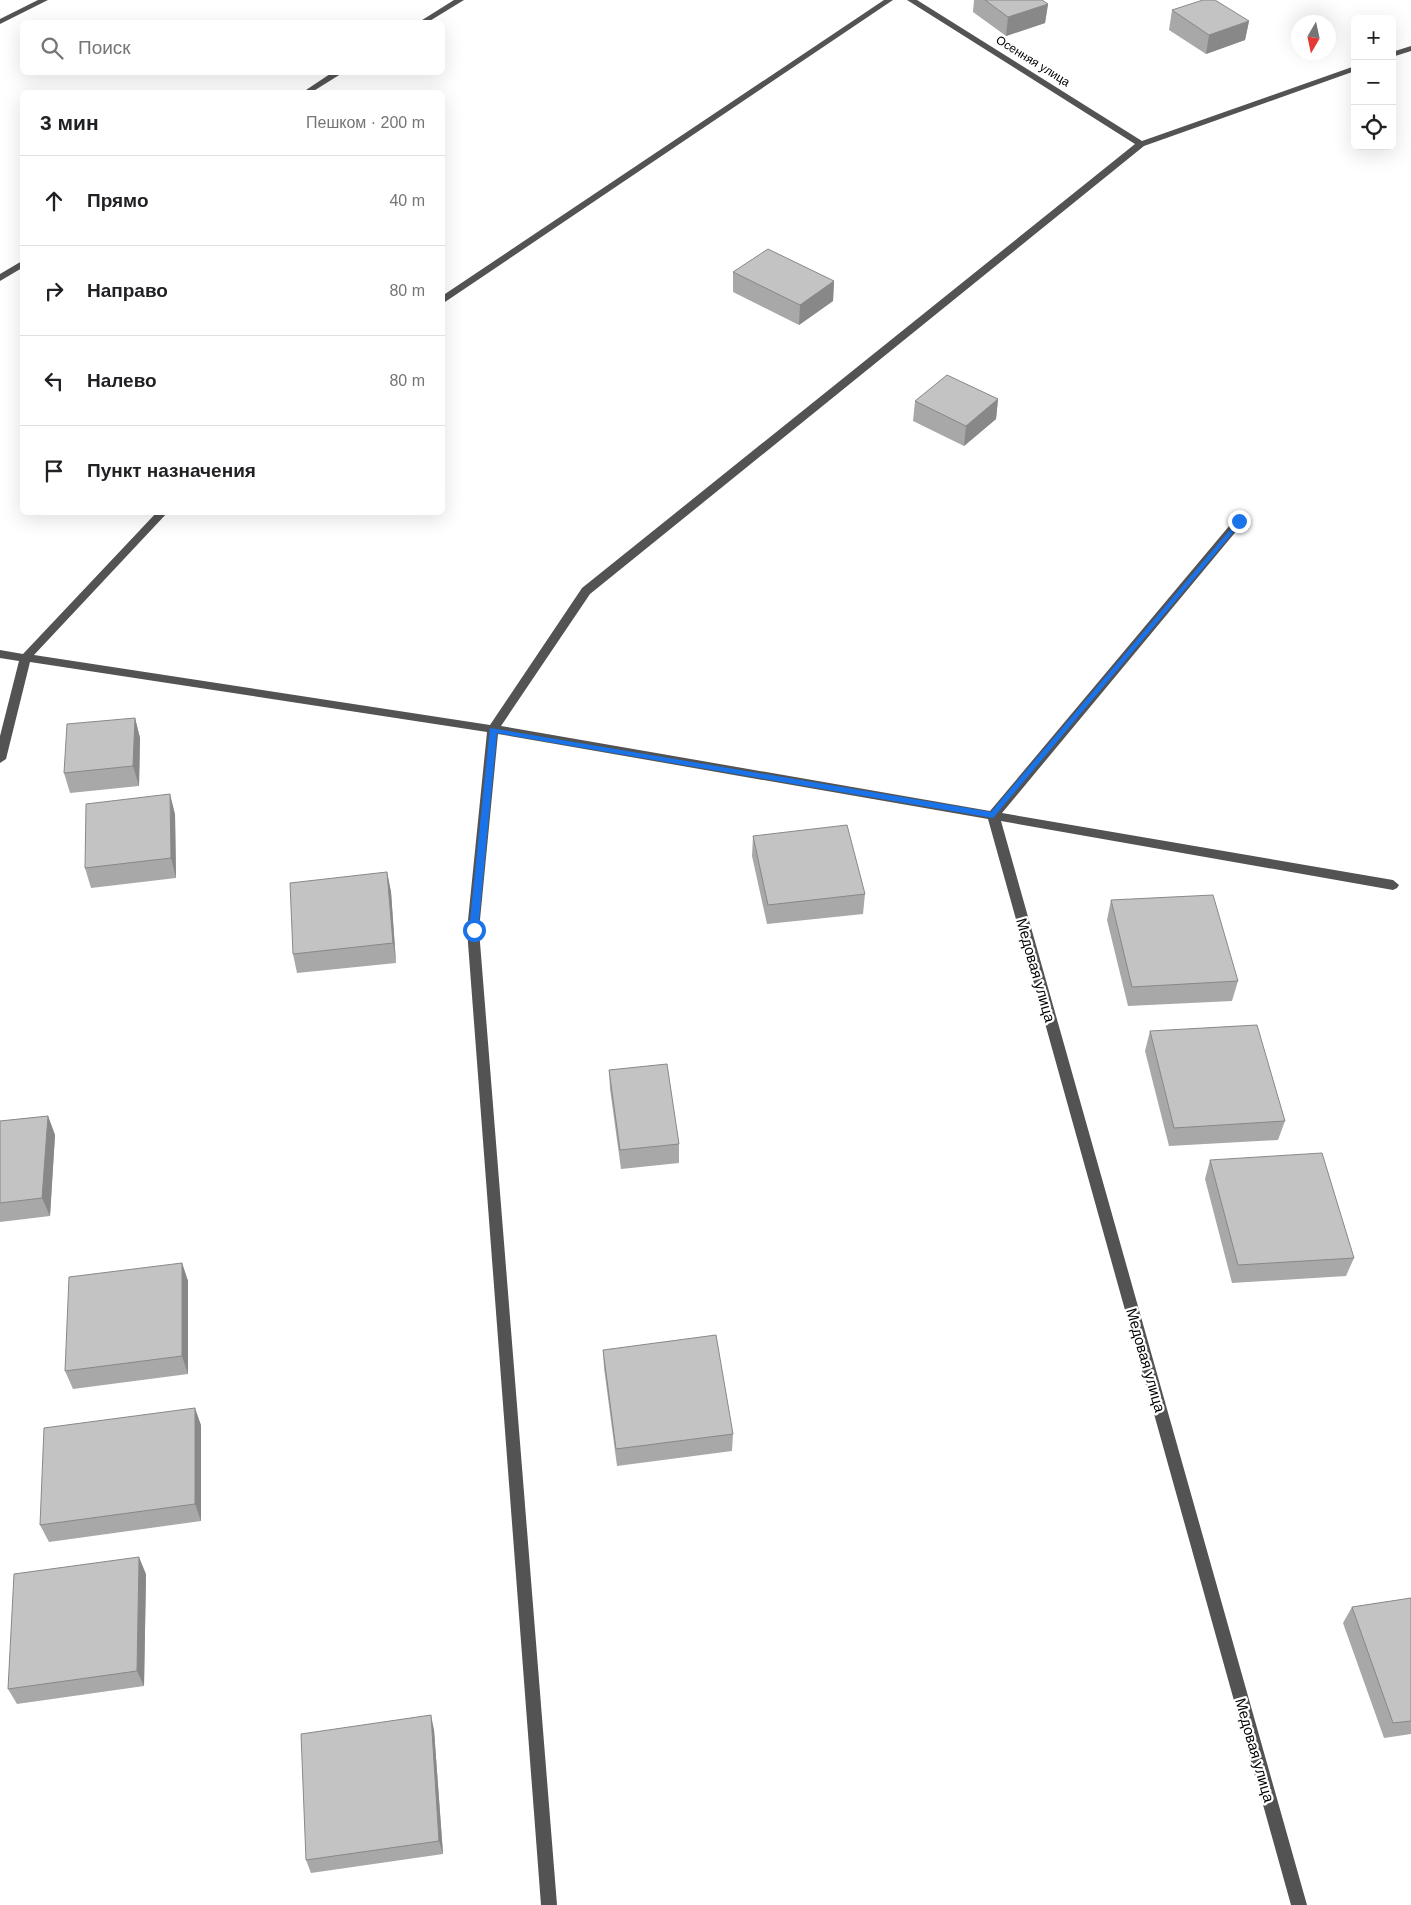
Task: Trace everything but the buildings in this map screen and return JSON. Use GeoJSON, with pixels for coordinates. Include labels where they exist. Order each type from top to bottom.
{"type":"FeatureCollection","features":[{"type":"Feature","properties":{"kind":"street"},"geometry":{"type":"LineString","coordinates":[[0,22],[44,0]]}},
{"type":"Feature","properties":{"kind":"street"},"geometry":{"type":"LineString","coordinates":[[426,20],[460,0]]}},
{"type":"Feature","properties":{"kind":"street"},"geometry":{"type":"LineString","coordinates":[[445,299],[890,0]]}},
{"type":"Feature","properties":{"kind":"street","name":"Осенняя улица"},"geometry":{"type":"LineString","coordinates":[[911,0],[1141,144]]}},
{"type":"Feature","properties":{"kind":"street"},"geometry":{"type":"LineString","coordinates":[[1396,54],[1411,48]]}},
{"type":"Feature","properties":{"kind":"street"},"geometry":{"type":"LineString","coordinates":[[549,1905],[474,930],[493,730],[586,591],[1141,144],[1351,69]]}},
{"type":"Feature","properties":{"kind":"street"},"geometry":{"type":"LineString","coordinates":[[310,90],[335,75]]}},
{"type":"Feature","properties":{"kind":"street"},"geometry":{"type":"LineString","coordinates":[[0,278],[20,265]]}},
{"type":"Feature","properties":{"kind":"street"},"geometry":{"type":"LineString","coordinates":[[0,759],[25,658],[160,515]]}},
{"type":"Feature","properties":{"kind":"street"},"geometry":{"type":"LineString","coordinates":[[993,816],[1239,521]]}},
{"type":"Feature","properties":{"kind":"street"},"geometry":{"type":"LineString","coordinates":[[0,654],[493,730],[1393,885]]}},
{"type":"Feature","properties":{"kind":"street","name":"Медовая улица"},"geometry":{"type":"LineString","coordinates":[[993,816],[1298,1905]]}},
{"type":"Feature","properties":{"kind":"route"},"geometry":{"type":"LineString","coordinates":[[474,930],[493,730],[993,816],[1239,521]]}}]}
